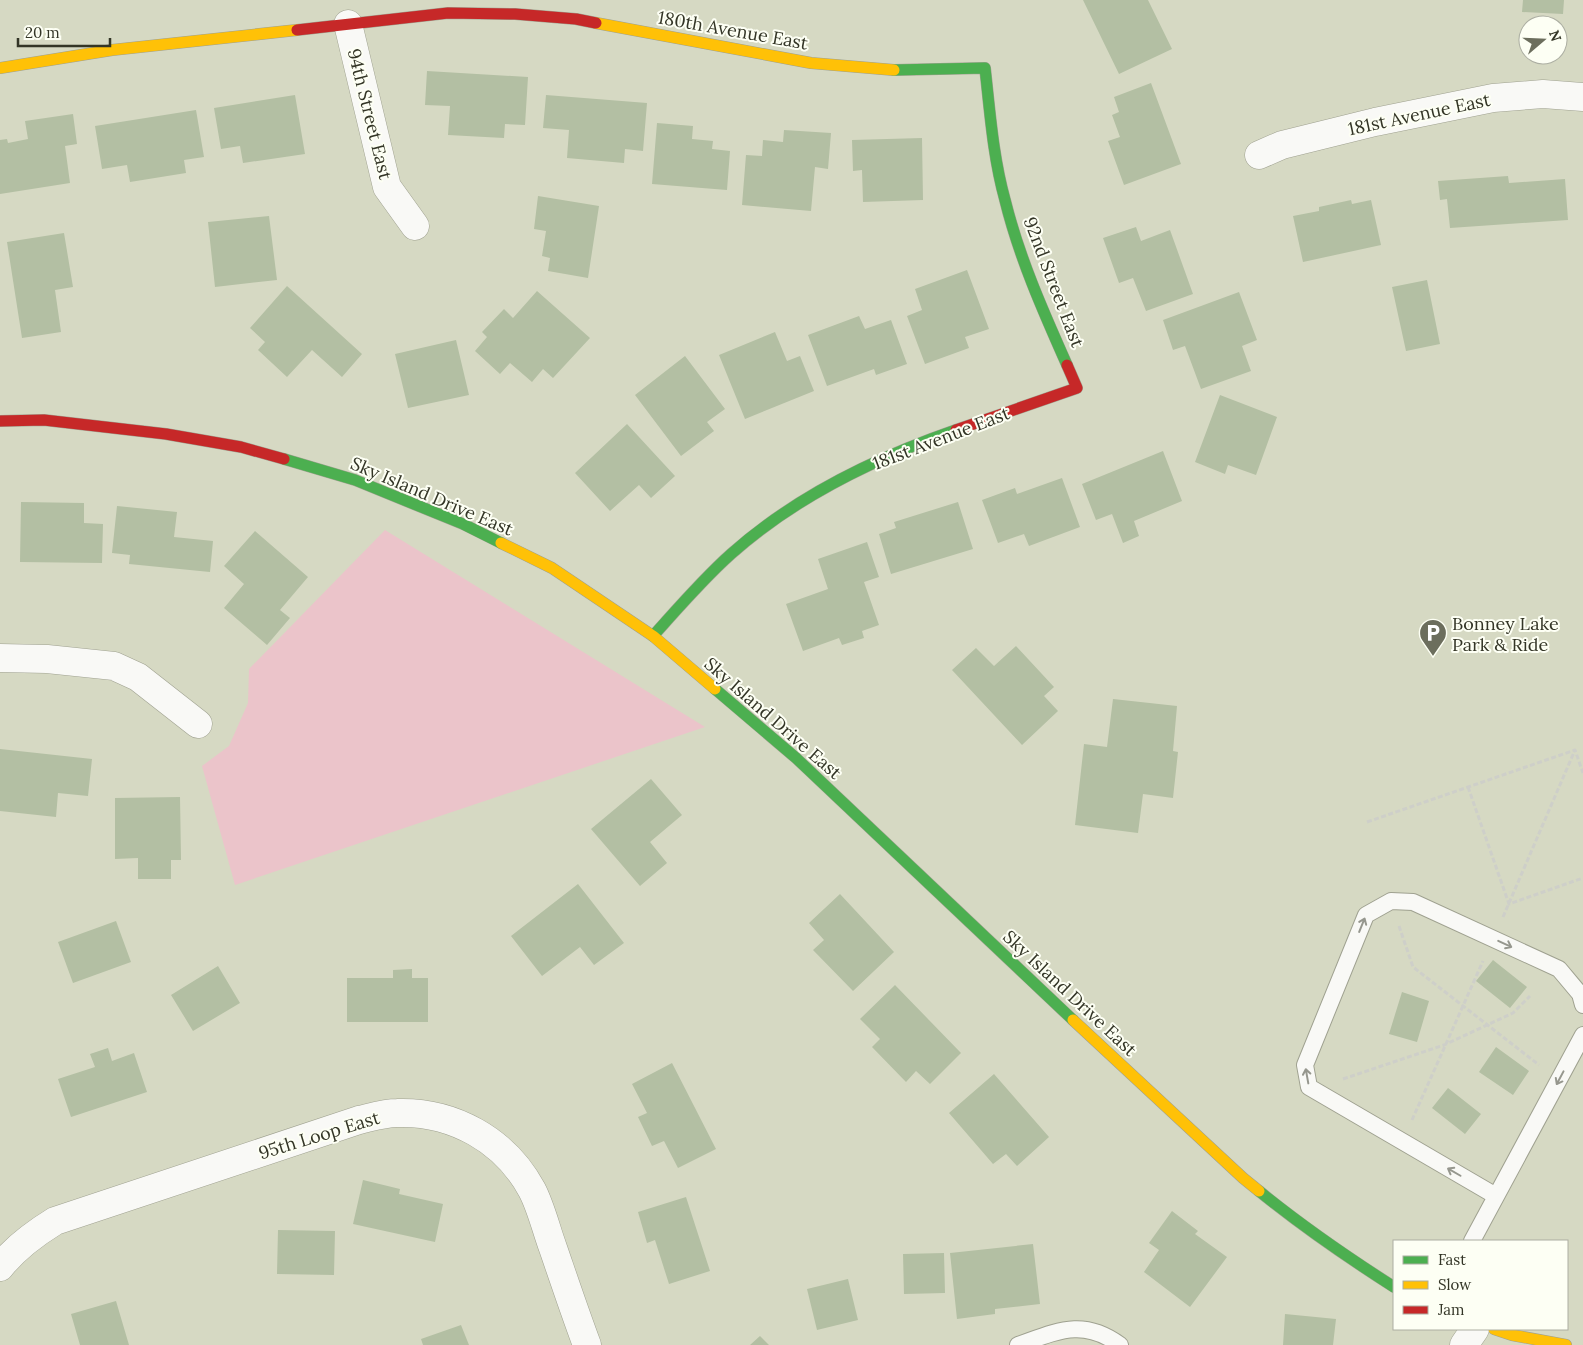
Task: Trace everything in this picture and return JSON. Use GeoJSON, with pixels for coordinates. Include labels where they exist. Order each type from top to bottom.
{"type":"FeatureCollection","features":[{"type":"Feature","properties":{"kind":"street","name":"180th Avenue East"},"geometry":{"type":"LineString","coordinates":[[0,68],[112,50],[348,24],[448,14],[515,14],[576,19],[811,63],[894,70],[985,68]]}},
{"type":"Feature","properties":{"kind":"street","name":"94th Street East"},"geometry":{"type":"LineString","coordinates":[[348,24],[387,187],[415,226]]}},
{"type":"Feature","properties":{"kind":"street","name":"92nd Street East"},"geometry":{"type":"LineString","coordinates":[[985,68],[998,171],[1016,242],[1077,388]]}},
{"type":"Feature","properties":{"kind":"street","name":"181st Avenue East"},"geometry":{"type":"LineString","coordinates":[[1259,154],[1282,146],[1375,122],[1493,98],[1543,94],[1583,97]]}},
{"type":"Feature","properties":{"kind":"street","name":"181st Avenue East"},"geometry":{"type":"LineString","coordinates":[[653,636],[702,581],[734,552],[788,510],[837,480],[907,447],[1077,388]]}},
{"type":"Feature","properties":{"kind":"street","name":"Sky Island Drive East"},"geometry":{"type":"LineString","coordinates":[[0,422],[44,420],[241,447],[355,480],[463,524],[552,568],[653,636],[796,758],[1040,990],[1243,1178],[1295,1220],[1346,1257],[1393,1286]]}},
{"type":"Feature","properties":{"kind":"street"},"geometry":{"type":"LineString","coordinates":[[0,658],[47,659],[114,666],[138,677],[198,724]]}},
{"type":"Feature","properties":{"kind":"street","name":"95th Loop East"},"geometry":{"type":"LineString","coordinates":[[0,1268],[8,1257],[34,1233],[55,1221],[359,1120],[394,1113],[419,1113],[442,1117],[465,1125],[494,1143],[512,1161],[532,1191],[587,1345]]}},
{"type":"Feature","properties":{"kind":"street"},"geometry":{"type":"LineString","coordinates":[[1464,1345],[1474,1330]]}},
{"type":"Feature","properties":{"kind":"street"},"geometry":{"type":"LineString","coordinates":[[1497,1330],[1512,1335],[1566,1345]]}},
{"type":"Feature","properties":{"kind":"lane"},"geometry":{"type":"LineString","coordinates":[[1496,1196],[1309,1087],[1305,1065],[1366,915],[1391,901],[1413,902],[1559,969],[1580,994],[1583,1005]]}},
{"type":"Feature","properties":{"kind":"lane"},"geometry":{"type":"LineString","coordinates":[[1473,1240],[1583,1036]]}},
{"type":"Feature","properties":{"kind":"lane"},"geometry":{"type":"LineString","coordinates":[[1018,1345],[1056,1332],[1074,1329],[1091,1330],[1112,1339],[1120,1345]]}},
{"type":"Feature","properties":{"kind":"path"},"geometry":{"type":"LineString","coordinates":[[1367,822],[1575,750],[1583,773]]}},
{"type":"Feature","properties":{"kind":"path"},"geometry":{"type":"LineString","coordinates":[[1468,787],[1509,904],[1583,878]]}},
{"type":"Feature","properties":{"kind":"path"},"geometry":{"type":"LineString","coordinates":[[1391,901],[1413,967],[1559,1080]]}},
{"type":"Feature","properties":{"kind":"path"},"geometry":{"type":"LineString","coordinates":[[1312,1090],[1444,1045],[1513,1013],[1530,996]]}},
{"type":"Feature","properties":{"kind":"shaded area"},"geometry":{"type":"Polygon","coordinates":[[[385,530],[705,727],[235,885],[202,766],[229,746],[248,703],[249,669],[385,530]]]}},
{"type":"Feature","properties":{"kind":"building"},"geometry":{"type":"Polygon","coordinates":[[[1083,0],[1148,0],[1172,49],[1119,74],[1083,0]]]}},
{"type":"Feature","properties":{"kind":"building"},"geometry":{"type":"Polygon","coordinates":[[[1523,0],[1564,0],[1563,14],[1522,12],[1523,0]]]}},
{"type":"Feature","properties":{"kind":"building"},"geometry":{"type":"Polygon","coordinates":[[[427,71],[528,77],[525,125],[505,124],[504,138],[448,135],[450,106],[425,105],[427,71]]]}},
{"type":"Feature","properties":{"kind":"building"},"geometry":{"type":"Polygon","coordinates":[[[1151,83],[1181,164],[1124,185],[1108,141],[1120,137],[1112,115],[1119,112],[1114,97],[1151,83]]]}},
{"type":"Feature","properties":{"kind":"building"},"geometry":{"type":"Polygon","coordinates":[[[295,95],[305,154],[243,163],[240,146],[221,149],[214,108],[295,95]]]}},
{"type":"Feature","properties":{"kind":"building"},"geometry":{"type":"Polygon","coordinates":[[[546,95],[647,103],[643,151],[625,149],[624,163],[567,158],[569,130],[543,128],[546,95]]]}},
{"type":"Feature","properties":{"kind":"building"},"geometry":{"type":"Polygon","coordinates":[[[196,110],[204,157],[184,160],[186,173],[130,182],[127,165],[102,169],[95,126],[196,110]]]}},
{"type":"Feature","properties":{"kind":"building"},"geometry":{"type":"Polygon","coordinates":[[[73,114],[77,144],[65,146],[70,183],[0,194],[0,140],[7,139],[8,143],[28,139],[25,121],[73,114]]]}},
{"type":"Feature","properties":{"kind":"building"},"geometry":{"type":"Polygon","coordinates":[[[657,123],[693,126],[692,139],[713,141],[712,149],[730,151],[727,190],[652,184],[657,123]]]}},
{"type":"Feature","properties":{"kind":"building"},"geometry":{"type":"Polygon","coordinates":[[[784,130],[831,133],[828,169],[815,167],[811,211],[742,205],[746,155],[762,156],[763,140],[783,142],[784,130]]]}},
{"type":"Feature","properties":{"kind":"building"},"geometry":{"type":"Polygon","coordinates":[[[922,138],[923,200],[863,202],[862,170],[853,171],[852,140],[922,138]]]}},
{"type":"Feature","properties":{"kind":"building"},"geometry":{"type":"Polygon","coordinates":[[[1508,176],[1509,183],[1565,179],[1568,220],[1450,228],[1447,199],[1440,200],[1438,181],[1508,176]]]}},
{"type":"Feature","properties":{"kind":"building"},"geometry":{"type":"Polygon","coordinates":[[[538,196],[599,206],[588,278],[548,271],[550,258],[542,256],[546,231],[534,229],[538,196]]]}},
{"type":"Feature","properties":{"kind":"building"},"geometry":{"type":"Polygon","coordinates":[[[1351,200],[1352,204],[1371,200],[1381,245],[1303,262],[1293,216],[1319,211],[1319,207],[1351,200]]]}},
{"type":"Feature","properties":{"kind":"building"},"geometry":{"type":"Polygon","coordinates":[[[269,216],[277,280],[215,287],[208,222],[269,216]]]}},
{"type":"Feature","properties":{"kind":"building"},"geometry":{"type":"Polygon","coordinates":[[[1136,227],[1141,241],[1170,230],[1193,294],[1146,311],[1133,278],[1119,283],[1103,238],[1136,227]]]}},
{"type":"Feature","properties":{"kind":"building"},"geometry":{"type":"Polygon","coordinates":[[[64,233],[73,287],[55,290],[61,332],[22,338],[7,242],[64,233]]]}},
{"type":"Feature","properties":{"kind":"building"},"geometry":{"type":"Polygon","coordinates":[[[967,270],[989,329],[965,337],[969,348],[925,364],[907,316],[922,310],[915,289],[967,270]]]}},
{"type":"Feature","properties":{"kind":"building"},"geometry":{"type":"Polygon","coordinates":[[[1427,280],[1440,344],[1406,351],[1392,287],[1427,280]]]}},
{"type":"Feature","properties":{"kind":"building"},"geometry":{"type":"Polygon","coordinates":[[[287,286],[362,354],[342,377],[312,350],[287,377],[258,350],[265,342],[250,328],[287,286]]]}},
{"type":"Feature","properties":{"kind":"building"},"geometry":{"type":"Polygon","coordinates":[[[537,291],[590,338],[553,378],[543,369],[532,382],[510,363],[500,374],[475,351],[487,337],[482,332],[504,309],[513,318],[537,291]]]}},
{"type":"Feature","properties":{"kind":"building"},"geometry":{"type":"Polygon","coordinates":[[[1239,292],[1257,340],[1242,346],[1251,371],[1201,389],[1185,346],[1173,350],[1163,320],[1239,292]]]}},
{"type":"Feature","properties":{"kind":"building"},"geometry":{"type":"Polygon","coordinates":[[[859,316],[865,329],[891,320],[907,364],[876,375],[874,369],[827,386],[808,335],[859,316]]]}},
{"type":"Feature","properties":{"kind":"building"},"geometry":{"type":"Polygon","coordinates":[[[775,332],[787,361],[800,356],[814,391],[745,419],[719,355],[775,332]]]}},
{"type":"Feature","properties":{"kind":"building"},"geometry":{"type":"Polygon","coordinates":[[[456,340],[469,395],[408,408],[395,354],[456,340]]]}},
{"type":"Feature","properties":{"kind":"building"},"geometry":{"type":"Polygon","coordinates":[[[685,356],[725,409],[707,422],[714,431],[681,456],[635,395],[685,356]]]}},
{"type":"Feature","properties":{"kind":"building"},"geometry":{"type":"Polygon","coordinates":[[[1220,395],[1277,417],[1256,475],[1228,465],[1225,474],[1195,462],[1220,395]]]}},
{"type":"Feature","properties":{"kind":"building"},"geometry":{"type":"Polygon","coordinates":[[[627,424],[675,476],[651,498],[639,485],[610,511],[575,473],[627,424]]]}},
{"type":"Feature","properties":{"kind":"building"},"geometry":{"type":"Polygon","coordinates":[[[1163,451],[1182,501],[1134,521],[1139,536],[1123,543],[1112,514],[1096,520],[1082,484],[1163,451]]]}},
{"type":"Feature","properties":{"kind":"building"},"geometry":{"type":"Polygon","coordinates":[[[1062,478],[1080,527],[1029,546],[1024,534],[998,543],[982,500],[1015,488],[1017,494],[1062,478]]]}},
{"type":"Feature","properties":{"kind":"building"},"geometry":{"type":"Polygon","coordinates":[[[21,502],[84,503],[84,523],[103,524],[102,563],[20,562],[21,502]]]}},
{"type":"Feature","properties":{"kind":"building"},"geometry":{"type":"Polygon","coordinates":[[[958,502],[973,549],[891,574],[879,534],[896,528],[894,522],[958,502]]]}},
{"type":"Feature","properties":{"kind":"building"},"geometry":{"type":"Polygon","coordinates":[[[117,506],[177,512],[174,537],[213,541],[210,572],[129,564],[130,555],[112,553],[117,506]]]}},
{"type":"Feature","properties":{"kind":"building"},"geometry":{"type":"Polygon","coordinates":[[[255,531],[308,577],[280,610],[290,618],[267,645],[224,608],[244,584],[224,566],[255,531]]]}},
{"type":"Feature","properties":{"kind":"building"},"geometry":{"type":"Polygon","coordinates":[[[867,542],[879,577],[864,582],[879,625],[862,631],[864,638],[842,645],[839,638],[803,651],[786,604],[828,589],[818,559],[867,542]]]}},
{"type":"Feature","properties":{"kind":"building"},"geometry":{"type":"Polygon","coordinates":[[[1016,646],[1054,687],[1044,696],[1058,711],[1022,745],[952,670],[976,648],[994,666],[1016,646]]]}},
{"type":"Feature","properties":{"kind":"building"},"geometry":{"type":"Polygon","coordinates":[[[1113,699],[1177,706],[1173,751],[1178,752],[1173,798],[1143,794],[1138,833],[1075,825],[1084,744],[1107,747],[1113,699]]]}},
{"type":"Feature","properties":{"kind":"building"},"geometry":{"type":"Polygon","coordinates":[[[0,749],[92,759],[88,796],[58,793],[56,817],[0,811],[0,749]]]}},
{"type":"Feature","properties":{"kind":"building"},"geometry":{"type":"Polygon","coordinates":[[[651,779],[682,815],[650,842],[667,863],[640,886],[591,829],[651,779]]]}},
{"type":"Feature","properties":{"kind":"building"},"geometry":{"type":"Polygon","coordinates":[[[180,797],[181,860],[171,860],[171,879],[138,879],[138,858],[115,859],[115,798],[180,797]]]}},
{"type":"Feature","properties":{"kind":"building"},"geometry":{"type":"Polygon","coordinates":[[[578,884],[624,943],[594,965],[580,947],[542,976],[511,936],[578,884]]]}},
{"type":"Feature","properties":{"kind":"building"},"geometry":{"type":"Polygon","coordinates":[[[840,894],[894,952],[853,991],[813,950],[824,940],[809,923],[840,894]]]}},
{"type":"Feature","properties":{"kind":"building"},"geometry":{"type":"Polygon","coordinates":[[[116,921],[131,962],[73,983],[58,942],[116,921]]]}},
{"type":"Feature","properties":{"kind":"building"},"geometry":{"type":"Polygon","coordinates":[[[1493,960],[1527,987],[1510,1008],[1476,981],[1493,960]]]}},
{"type":"Feature","properties":{"kind":"building"},"geometry":{"type":"Polygon","coordinates":[[[218,966],[240,1003],[193,1031],[171,995],[218,966]]]}},
{"type":"Feature","properties":{"kind":"building"},"geometry":{"type":"Polygon","coordinates":[[[412,969],[412,978],[428,978],[428,1022],[347,1022],[347,978],[393,978],[393,970],[412,969]]]}},
{"type":"Feature","properties":{"kind":"building"},"geometry":{"type":"Polygon","coordinates":[[[895,985],[961,1053],[930,1084],[916,1071],[906,1082],[872,1047],[880,1039],[860,1019],[895,985]]]}},
{"type":"Feature","properties":{"kind":"building"},"geometry":{"type":"Polygon","coordinates":[[[1402,992],[1429,1001],[1417,1042],[1389,1034],[1402,992]]]}},
{"type":"Feature","properties":{"kind":"building"},"geometry":{"type":"Polygon","coordinates":[[[1496,1047],[1529,1071],[1513,1095],[1479,1072],[1496,1047]]]}},
{"type":"Feature","properties":{"kind":"building"},"geometry":{"type":"Polygon","coordinates":[[[108,1048],[112,1061],[134,1053],[147,1092],[71,1117],[58,1079],[95,1067],[90,1054],[108,1048]]]}},
{"type":"Feature","properties":{"kind":"building"},"geometry":{"type":"Polygon","coordinates":[[[672,1063],[716,1149],[678,1168],[664,1141],[652,1146],[638,1117],[647,1113],[632,1084],[672,1063]]]}},
{"type":"Feature","properties":{"kind":"building"},"geometry":{"type":"Polygon","coordinates":[[[994,1074],[1049,1137],[1017,1166],[1006,1154],[993,1164],[949,1113],[994,1074]]]}},
{"type":"Feature","properties":{"kind":"building"},"geometry":{"type":"Polygon","coordinates":[[[1448,1088],[1481,1114],[1465,1134],[1432,1108],[1448,1088]]]}},
{"type":"Feature","properties":{"kind":"building"},"geometry":{"type":"Polygon","coordinates":[[[363,1180],[400,1189],[399,1194],[443,1204],[435,1242],[353,1224],[363,1180]]]}},
{"type":"Feature","properties":{"kind":"building"},"geometry":{"type":"Polygon","coordinates":[[[686,1197],[710,1271],[669,1284],[655,1240],[647,1243],[638,1212],[686,1197]]]}},
{"type":"Feature","properties":{"kind":"building"},"geometry":{"type":"Polygon","coordinates":[[[1172,1211],[1198,1231],[1195,1234],[1227,1257],[1190,1307],[1144,1272],[1159,1250],[1149,1243],[1172,1211]]]}},
{"type":"Feature","properties":{"kind":"building"},"geometry":{"type":"Polygon","coordinates":[[[278,1230],[335,1231],[334,1275],[277,1274],[278,1230]]]}},
{"type":"Feature","properties":{"kind":"building"},"geometry":{"type":"Polygon","coordinates":[[[1033,1244],[1040,1304],[995,1309],[995,1314],[957,1319],[950,1253],[1033,1244]]]}},
{"type":"Feature","properties":{"kind":"building"},"geometry":{"type":"Polygon","coordinates":[[[944,1253],[945,1293],[904,1294],[903,1254],[944,1253]]]}},
{"type":"Feature","properties":{"kind":"building"},"geometry":{"type":"Polygon","coordinates":[[[848,1279],[858,1320],[817,1330],[807,1289],[848,1279]]]}},
{"type":"Feature","properties":{"kind":"building"},"geometry":{"type":"Polygon","coordinates":[[[116,1301],[129,1345],[80,1345],[71,1314],[116,1301]]]}},
{"type":"Feature","properties":{"kind":"building"},"geometry":{"type":"Polygon","coordinates":[[[1285,1314],[1336,1319],[1333,1345],[1283,1345],[1285,1314]]]}},
{"type":"Feature","properties":{"kind":"building"},"geometry":{"type":"Polygon","coordinates":[[[461,1325],[469,1345],[423,1345],[421,1339],[461,1325]]]}},
{"type":"Feature","properties":{"kind":"building"},"geometry":{"type":"Polygon","coordinates":[[[760,1336],[769,1345],[750,1345],[760,1336]]]}},
{"type":"Feature","properties":{"kind":"traffic: fast"},"geometry":{"type":"LineString","coordinates":[[894,70],[985,68],[995,151],[1001,184],[1011,221],[1032,284],[1067,365]]}},
{"type":"Feature","properties":{"kind":"traffic: fast"},"geometry":{"type":"LineString","coordinates":[[653,636],[731,554],[782,514],[866,466],[956,430]]}},
{"type":"Feature","properties":{"kind":"traffic: fast"},"geometry":{"type":"LineString","coordinates":[[284,459],[355,480],[463,524],[501,543]]}},
{"type":"Feature","properties":{"kind":"traffic: fast"},"geometry":{"type":"LineString","coordinates":[[715,689],[796,758],[1073,1020]]}},
{"type":"Feature","properties":{"kind":"traffic: fast"},"geometry":{"type":"LineString","coordinates":[[1259,1191],[1325,1241],[1393,1286]]}},
{"type":"Feature","properties":{"kind":"traffic: slow"},"geometry":{"type":"LineString","coordinates":[[596,23],[811,63],[894,70]]}},
{"type":"Feature","properties":{"kind":"traffic: slow"},"geometry":{"type":"LineString","coordinates":[[0,68],[112,50],[297,30]]}},
{"type":"Feature","properties":{"kind":"traffic: slow"},"geometry":{"type":"LineString","coordinates":[[501,543],[552,568],[653,636],[715,689]]}},
{"type":"Feature","properties":{"kind":"traffic: slow"},"geometry":{"type":"LineString","coordinates":[[1073,1020],[1259,1191]]}},
{"type":"Feature","properties":{"kind":"traffic: slow"},"geometry":{"type":"LineString","coordinates":[[1497,1330],[1512,1335],[1566,1345]]}},
{"type":"Feature","properties":{"kind":"traffic: jam"},"geometry":{"type":"LineString","coordinates":[[297,30],[448,13],[515,14],[576,19],[596,23]]}},
{"type":"Feature","properties":{"kind":"traffic: jam"},"geometry":{"type":"LineString","coordinates":[[956,430],[1077,388],[1067,365]]}},
{"type":"Feature","properties":{"kind":"traffic: jam"},"geometry":{"type":"LineString","coordinates":[[0,421],[44,420],[166,434],[241,447],[284,459]]}},
{"type":"Feature","properties":{"kind":"place","name":"Bonney Lake Park & Ride"},"geometry":{"type":"Point","coordinates":[1433,657]}}]}
